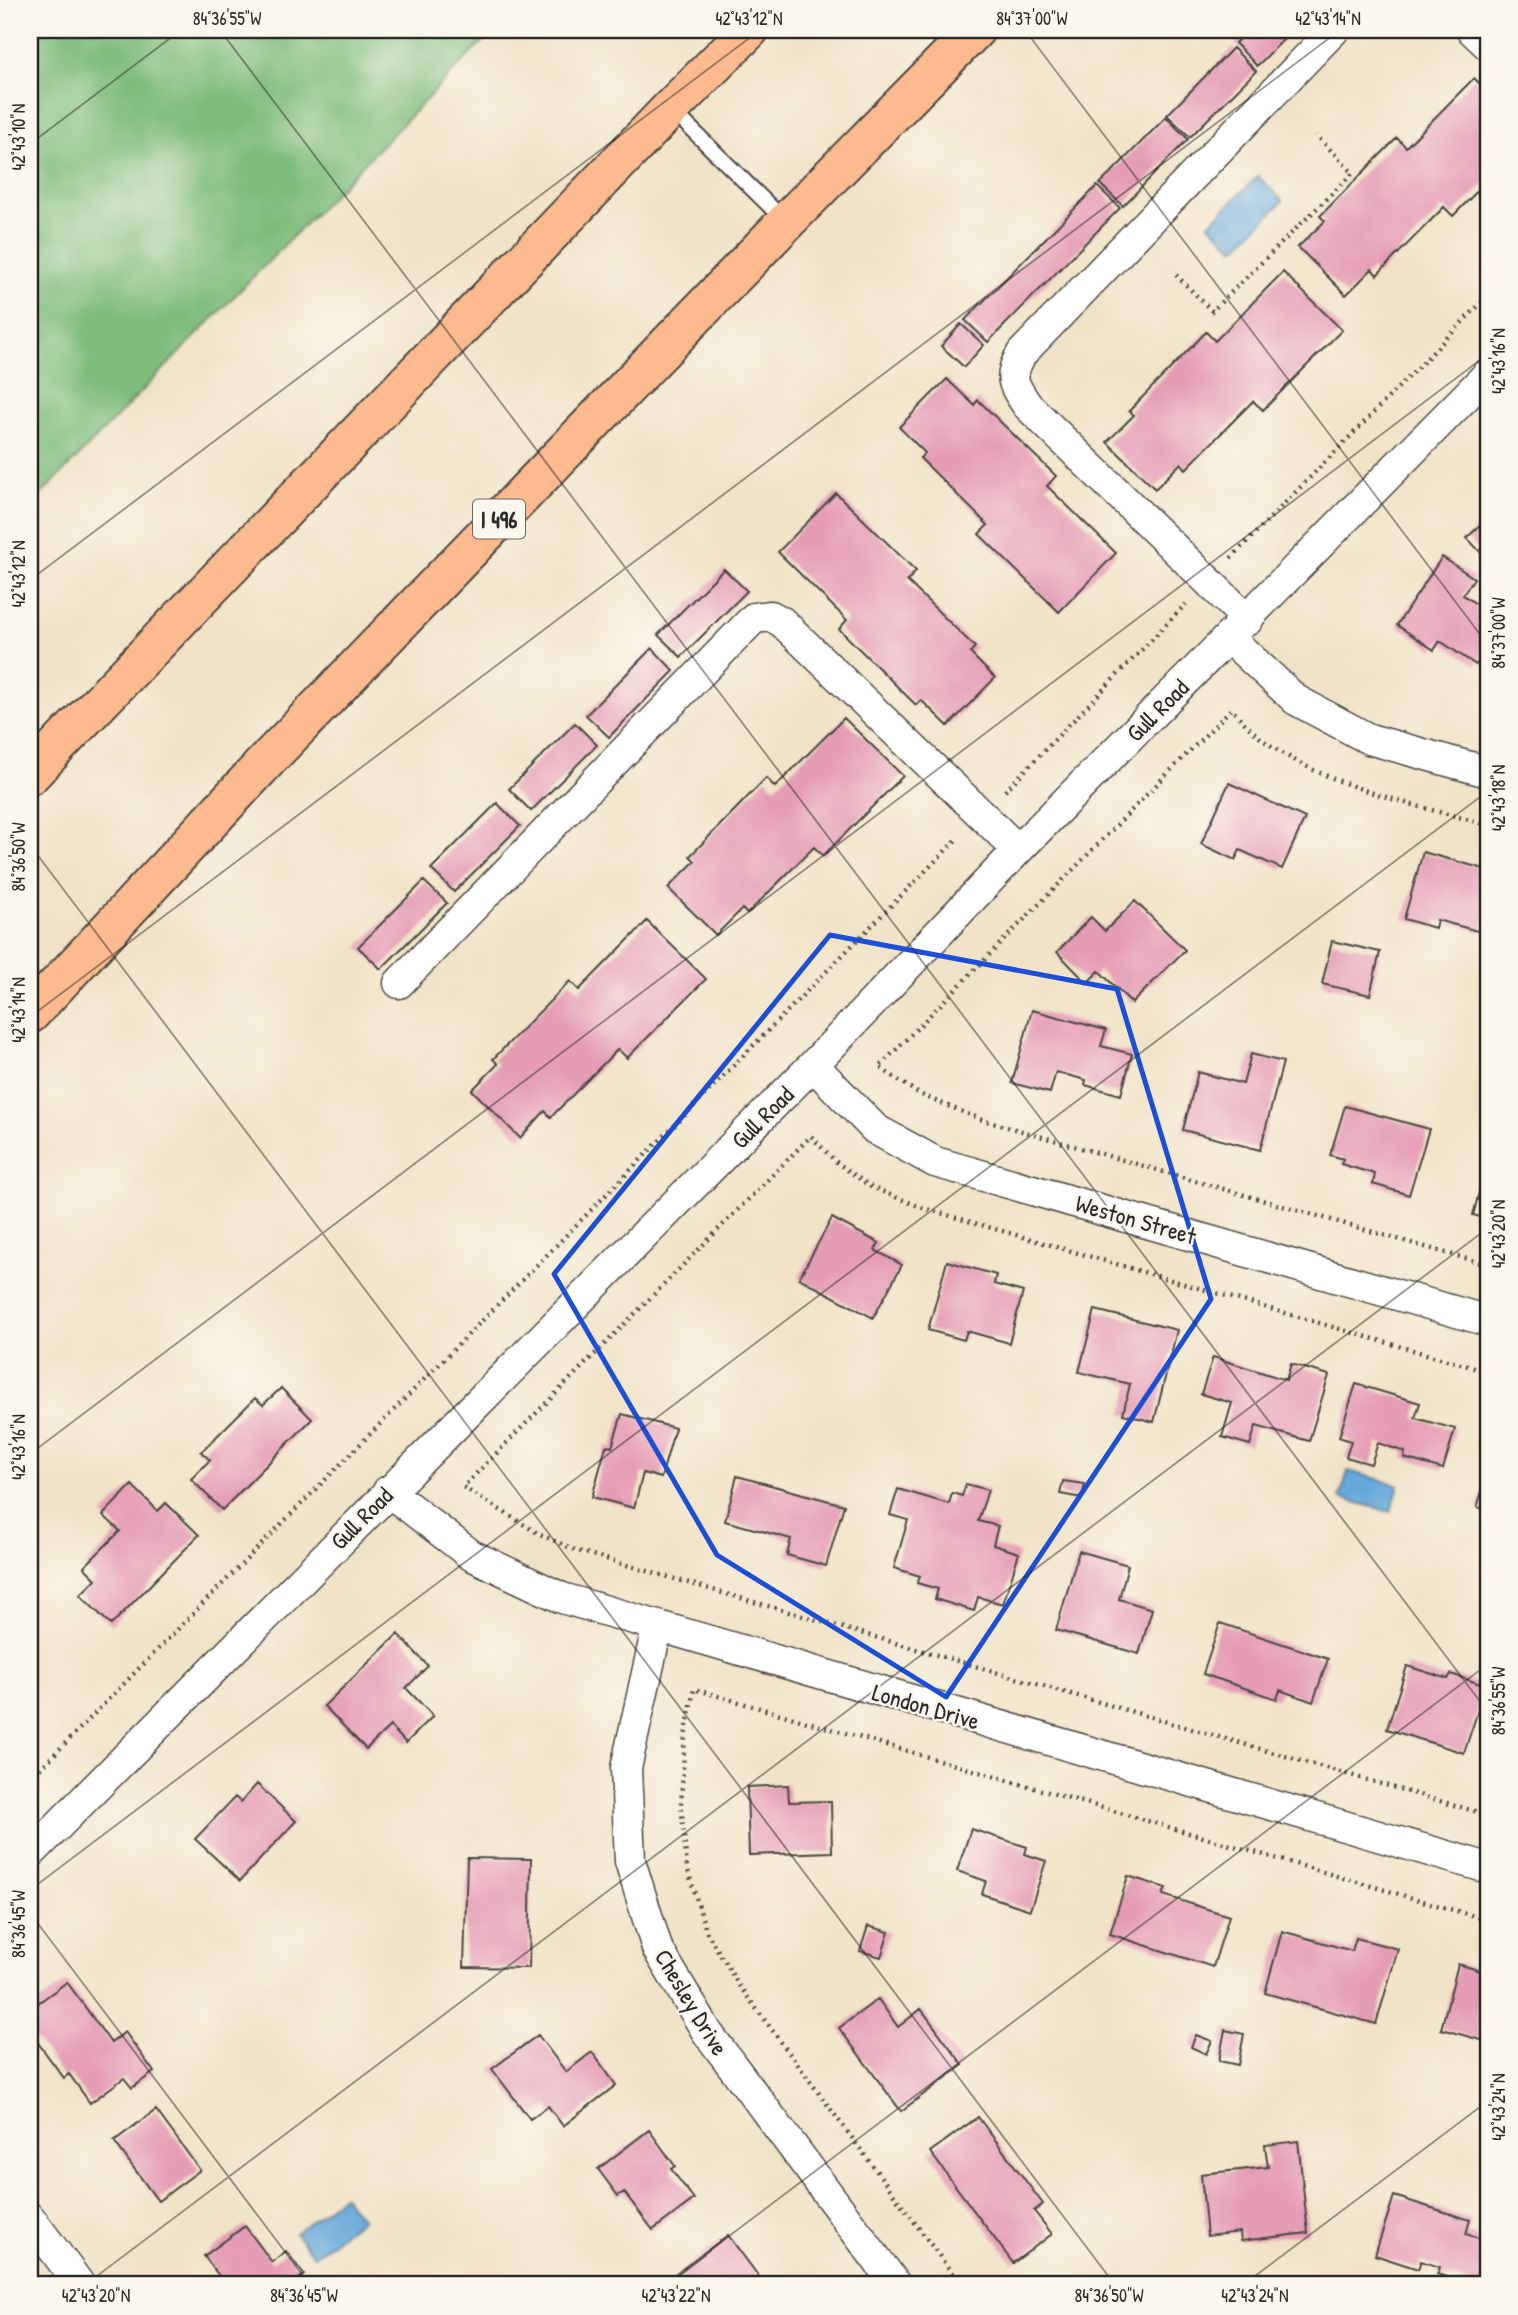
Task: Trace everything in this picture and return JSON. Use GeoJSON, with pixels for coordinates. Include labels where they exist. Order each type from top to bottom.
{"type":"FeatureCollection","features":[{"type":"Feature","properties":{"kind":"highway"},"geometry":{"type":"LineString","coordinates":[[30,775],[749,30]]}},
{"type":"Feature","properties":{"kind":"highway","name":"I 496"},"geometry":{"type":"LineString","coordinates":[[30,1014],[271,755],[975,30]]}},
{"type":"Feature","properties":{"kind":"street"},"geometry":{"type":"LineString","coordinates":[[1334,30],[1022,353],[1013,368],[1014,387],[1027,405],[1208,581],[1239,629],[1296,701],[1369,739],[1488,772]]}},
{"type":"Feature","properties":{"kind":"street"},"geometry":{"type":"LineString","coordinates":[[1472,30],[1488,46]]}},
{"type":"Feature","properties":{"kind":"street","name":"Gull Road"},"geometry":{"type":"LineString","coordinates":[[30,1854],[813,1065],[1018,850],[1488,374]]}},
{"type":"Feature","properties":{"kind":"street"},"geometry":{"type":"LineString","coordinates":[[399,983],[754,618],[771,616],[782,622],[1018,850]]}},
{"type":"Feature","properties":{"kind":"street","name":"Weston Street"},"geometry":{"type":"LineString","coordinates":[[813,1065],[875,1129],[935,1162],[1488,1321]]}},
{"type":"Feature","properties":{"kind":"street","name":"London Drive"},"geometry":{"type":"LineString","coordinates":[[388,1491],[471,1555],[562,1598],[657,1628],[1488,1868]]}},
{"type":"Feature","properties":{"kind":"street","name":"Chesley Drive"},"geometry":{"type":"LineString","coordinates":[[657,1628],[626,1768],[630,1861],[657,1948],[707,2032],[896,2285]]}},
{"type":"Feature","properties":{"kind":"street"},"geometry":{"type":"LineString","coordinates":[[30,2218],[80,2285]]}},
{"type":"Feature","properties":{"kind":"lane"},"geometry":{"type":"LineString","coordinates":[[671,108],[786,222]]}},
{"type":"Feature","properties":{"kind":"path"},"geometry":{"type":"LineString","coordinates":[[1176,275],[1212,311],[1353,173],[1316,135]]}},
{"type":"Feature","properties":{"kind":"path"},"geometry":{"type":"LineString","coordinates":[[30,1779],[982,815],[1488,296]]}},
{"type":"Feature","properties":{"kind":"path"},"geometry":{"type":"LineString","coordinates":[[1488,825],[1382,795],[1320,773],[1266,742],[1231,709],[879,1067],[919,1094],[980,1119],[1488,1265]]}},
{"type":"Feature","properties":{"kind":"path"},"geometry":{"type":"LineString","coordinates":[[1488,1372],[923,1209],[871,1187],[835,1161],[811,1136],[463,1487],[539,1534],[575,1550],[1488,1815]]}},
{"type":"Feature","properties":{"kind":"path"},"geometry":{"type":"LineString","coordinates":[[961,2285],[738,1984],[706,1931],[687,1867],[681,1804],[685,1736],[694,1689],[1488,1920]]}},
{"type":"Feature","properties":{"kind":"highlighted area"},"geometry":{"type":"Polygon","coordinates":[[[830,935],[1117,989],[1211,1299],[946,1697],[717,1555],[554,1274],[830,935]]]}},
{"type":"Feature","properties":{"kind":"green space"},"geometry":{"type":"Polygon","coordinates":[[[30,30],[494,30],[30,506],[30,30]]]}},
{"type":"Feature","properties":{"kind":"water"},"geometry":{"type":"Polygon","coordinates":[[[1258,176],[1283,201],[1235,249],[1209,224],[1258,176]]]}},
{"type":"Feature","properties":{"kind":"water"},"geometry":{"type":"Polygon","coordinates":[[[1348,1471],[1399,1485],[1391,1512],[1340,1498],[1348,1471]]]}},
{"type":"Feature","properties":{"kind":"water"},"geometry":{"type":"Polygon","coordinates":[[[343,2196],[362,2219],[314,2256],[295,2233],[343,2196]]]}},
{"type":"Feature","properties":{"kind":"building"},"geometry":{"type":"Polygon","coordinates":[[[1247,30],[1293,30],[1257,66],[1235,43],[1247,30]]]}},
{"type":"Feature","properties":{"kind":"building"},"geometry":{"type":"Polygon","coordinates":[[[1233,48],[1256,71],[1190,137],[1167,115],[1233,48]]]}},
{"type":"Feature","properties":{"kind":"building"},"geometry":{"type":"Polygon","coordinates":[[[1474,78],[1488,92],[1488,180],[1453,216],[1444,207],[1377,275],[1372,269],[1346,295],[1298,247],[1325,221],[1320,216],[1397,138],[1406,147],[1474,78]]]}},
{"type":"Feature","properties":{"kind":"building"},"geometry":{"type":"Polygon","coordinates":[[[1166,117],[1188,139],[1123,206],[1100,184],[1166,117]]]}},
{"type":"Feature","properties":{"kind":"building"},"geometry":{"type":"Polygon","coordinates":[[[1097,186],[1120,208],[988,342],[965,320],[1097,186]]]}},
{"type":"Feature","properties":{"kind":"building"},"geometry":{"type":"Polygon","coordinates":[[[1283,272],[1342,330],[1263,410],[1253,401],[1186,469],[1181,463],[1155,489],[1107,442],[1134,415],[1129,411],[1206,332],[1215,341],[1283,272]]]}},
{"type":"Feature","properties":{"kind":"building"},"geometry":{"type":"Polygon","coordinates":[[[961,324],[984,345],[964,367],[941,346],[961,324]]]}},
{"type":"Feature","properties":{"kind":"building"},"geometry":{"type":"Polygon","coordinates":[[[947,379],[974,405],[978,400],[1056,476],[1047,486],[1116,553],[1059,612],[979,534],[988,525],[920,458],[925,453],[899,427],[947,379]]]}},
{"type":"Feature","properties":{"kind":"building"},"geometry":{"type":"Polygon","coordinates":[[[836,493],[916,571],[907,581],[975,647],[970,653],[995,678],[948,726],[921,700],[916,705],[839,629],[847,620],[778,552],[836,493]]]}},
{"type":"Feature","properties":{"kind":"building"},"geometry":{"type":"Polygon","coordinates":[[[1488,517],[1488,560],[1467,538],[1488,517]]]}},
{"type":"Feature","properties":{"kind":"building"},"geometry":{"type":"Polygon","coordinates":[[[1442,557],[1474,578],[1463,595],[1488,612],[1488,646],[1476,665],[1440,641],[1434,650],[1397,625],[1442,557]]]}},
{"type":"Feature","properties":{"kind":"building"},"geometry":{"type":"Polygon","coordinates":[[[724,569],[747,591],[681,657],[658,635],[724,569]]]}},
{"type":"Feature","properties":{"kind":"building"},"geometry":{"type":"Polygon","coordinates":[[[652,648],[674,671],[609,737],[586,715],[652,648]]]}},
{"type":"Feature","properties":{"kind":"building"},"geometry":{"type":"Polygon","coordinates":[[[844,718],[903,776],[823,856],[814,847],[747,914],[742,909],[716,935],[668,888],[695,861],[690,856],[766,778],[775,787],[844,718]]]}},
{"type":"Feature","properties":{"kind":"building"},"geometry":{"type":"Polygon","coordinates":[[[575,723],[597,745],[531,811],[509,789],[575,723]]]}},
{"type":"Feature","properties":{"kind":"building"},"geometry":{"type":"Polygon","coordinates":[[[1229,783],[1305,818],[1282,869],[1240,850],[1235,860],[1201,844],[1229,783]]]}},
{"type":"Feature","properties":{"kind":"building"},"geometry":{"type":"Polygon","coordinates":[[[497,803],[520,826],[454,892],[431,869],[497,803]]]}},
{"type":"Feature","properties":{"kind":"building"},"geometry":{"type":"Polygon","coordinates":[[[1423,852],[1488,870],[1488,906],[1481,932],[1437,920],[1435,928],[1404,919],[1423,852]]]}},
{"type":"Feature","properties":{"kind":"building"},"geometry":{"type":"Polygon","coordinates":[[[424,881],[447,903],[381,969],[358,947],[424,881]]]}},
{"type":"Feature","properties":{"kind":"building"},"geometry":{"type":"Polygon","coordinates":[[[1135,901],[1185,950],[1132,1003],[1099,971],[1087,983],[1057,952],[1091,917],[1105,931],[1135,901]]]}},
{"type":"Feature","properties":{"kind":"building"},"geometry":{"type":"Polygon","coordinates":[[[647,921],[706,979],[627,1058],[618,1049],[551,1117],[545,1111],[520,1138],[472,1090],[498,1064],[493,1059],[570,981],[579,990],[647,921]]]}},
{"type":"Feature","properties":{"kind":"building"},"geometry":{"type":"Polygon","coordinates":[[[1332,941],[1380,952],[1370,995],[1322,984],[1332,941]]]}},
{"type":"Feature","properties":{"kind":"building"},"geometry":{"type":"Polygon","coordinates":[[[1032,1010],[1106,1030],[1101,1046],[1132,1054],[1121,1095],[1085,1085],[1086,1080],[1056,1072],[1050,1093],[1012,1083],[1032,1010]]]}},
{"type":"Feature","properties":{"kind":"building"},"geometry":{"type":"Polygon","coordinates":[[[1251,1054],[1283,1062],[1260,1150],[1183,1130],[1198,1072],[1243,1084],[1251,1054]]]}},
{"type":"Feature","properties":{"kind":"building"},"geometry":{"type":"Polygon","coordinates":[[[1345,1106],[1429,1129],[1409,1195],[1373,1184],[1375,1174],[1341,1164],[1343,1159],[1330,1155],[1345,1106]]]}},
{"type":"Feature","properties":{"kind":"building"},"geometry":{"type":"Polygon","coordinates":[[[1488,1163],[1488,1219],[1473,1215],[1488,1163]]]}},
{"type":"Feature","properties":{"kind":"building"},"geometry":{"type":"Polygon","coordinates":[[[832,1218],[879,1243],[875,1250],[902,1265],[873,1318],[799,1278],[832,1218]]]}},
{"type":"Feature","properties":{"kind":"building"},"geometry":{"type":"Polygon","coordinates":[[[947,1261],[996,1275],[994,1284],[1023,1292],[1009,1343],[967,1331],[964,1340],[928,1330],[947,1261]]]}},
{"type":"Feature","properties":{"kind":"building"},"geometry":{"type":"Polygon","coordinates":[[[1095,1310],[1177,1330],[1154,1422],[1123,1414],[1130,1384],[1079,1372],[1095,1310]]]}},
{"type":"Feature","properties":{"kind":"building"},"geometry":{"type":"Polygon","coordinates":[[[1213,1357],[1286,1380],[1291,1364],[1329,1375],[1309,1441],[1256,1426],[1250,1445],[1222,1437],[1232,1403],[1201,1394],[1213,1357]]]}},
{"type":"Feature","properties":{"kind":"building"},"geometry":{"type":"Polygon","coordinates":[[[1356,1384],[1420,1403],[1415,1418],[1455,1429],[1443,1469],[1404,1458],[1405,1452],[1378,1443],[1371,1464],[1346,1457],[1351,1441],[1339,1437],[1356,1384]]]}},
{"type":"Feature","properties":{"kind":"building"},"geometry":{"type":"Polygon","coordinates":[[[281,1388],[312,1419],[222,1510],[191,1479],[210,1460],[201,1452],[255,1398],[263,1405],[281,1388]]]}},
{"type":"Feature","properties":{"kind":"building"},"geometry":{"type":"Polygon","coordinates":[[[622,1414],[675,1428],[661,1478],[643,1473],[634,1508],[592,1497],[606,1446],[612,1447],[622,1414]]]}},
{"type":"Feature","properties":{"kind":"building"},"geometry":{"type":"Polygon","coordinates":[[[1488,1474],[1488,1510],[1477,1507],[1488,1474]]]}},
{"type":"Feature","properties":{"kind":"building"},"geometry":{"type":"Polygon","coordinates":[[[737,1476],[844,1505],[826,1566],[787,1555],[791,1539],[725,1521],[737,1476]]]}},
{"type":"Feature","properties":{"kind":"building"},"geometry":{"type":"Polygon","coordinates":[[[1063,1481],[1085,1484],[1082,1498],[1060,1494],[1063,1481]]]}},
{"type":"Feature","properties":{"kind":"building"},"geometry":{"type":"Polygon","coordinates":[[[966,1484],[988,1490],[978,1521],[998,1526],[993,1545],[1019,1553],[1003,1604],[978,1597],[974,1611],[935,1599],[938,1589],[917,1583],[920,1576],[894,1568],[908,1520],[890,1515],[898,1489],[949,1504],[952,1493],[962,1496],[966,1484]]]}},
{"type":"Feature","properties":{"kind":"building"},"geometry":{"type":"Polygon","coordinates":[[[132,1485],[158,1511],[166,1503],[199,1535],[111,1625],[80,1595],[96,1579],[84,1567],[120,1531],[103,1515],[132,1485]]]}},
{"type":"Feature","properties":{"kind":"building"},"geometry":{"type":"Polygon","coordinates":[[[1079,1551],[1128,1565],[1119,1599],[1152,1609],[1139,1654],[1056,1630],[1079,1551]]]}},
{"type":"Feature","properties":{"kind":"building"},"geometry":{"type":"Polygon","coordinates":[[[1220,1623],[1328,1659],[1313,1702],[1280,1690],[1277,1699],[1203,1674],[1220,1623]]]}},
{"type":"Feature","properties":{"kind":"building"},"geometry":{"type":"Polygon","coordinates":[[[398,1634],[428,1666],[406,1688],[433,1716],[406,1743],[390,1726],[366,1749],[324,1706],[398,1634]]]}},
{"type":"Feature","properties":{"kind":"building"},"geometry":{"type":"Polygon","coordinates":[[[1407,1666],[1448,1679],[1451,1674],[1486,1686],[1464,1753],[1387,1729],[1407,1666]]]}},
{"type":"Feature","properties":{"kind":"building"},"geometry":{"type":"Polygon","coordinates":[[[257,1784],[296,1821],[240,1881],[195,1839],[235,1797],[241,1802],[257,1784]]]}},
{"type":"Feature","properties":{"kind":"building"},"geometry":{"type":"Polygon","coordinates":[[[788,1785],[789,1802],[831,1801],[832,1852],[749,1855],[747,1787],[788,1785]]]}},
{"type":"Feature","properties":{"kind":"building"},"geometry":{"type":"Polygon","coordinates":[[[971,1829],[1027,1847],[1025,1854],[1046,1861],[1030,1910],[982,1894],[986,1881],[957,1871],[971,1829]]]}},
{"type":"Feature","properties":{"kind":"building"},"geometry":{"type":"Polygon","coordinates":[[[467,1858],[531,1859],[529,1968],[464,1967],[467,1858]]]}},
{"type":"Feature","properties":{"kind":"building"},"geometry":{"type":"Polygon","coordinates":[[[1128,1876],[1166,1888],[1163,1895],[1229,1916],[1213,1967],[1110,1934],[1128,1876]]]}},
{"type":"Feature","properties":{"kind":"building"},"geometry":{"type":"Polygon","coordinates":[[[868,1926],[889,1932],[881,1957],[860,1951],[868,1926]]]}},
{"type":"Feature","properties":{"kind":"building"},"geometry":{"type":"Polygon","coordinates":[[[1282,1931],[1352,1951],[1356,1938],[1398,1949],[1376,2024],[1265,1993],[1282,1931]]]}},
{"type":"Feature","properties":{"kind":"building"},"geometry":{"type":"Polygon","coordinates":[[[1458,1964],[1488,1973],[1488,2042],[1441,2029],[1458,1964]]]}},
{"type":"Feature","properties":{"kind":"building"},"geometry":{"type":"Polygon","coordinates":[[[67,1982],[111,2043],[125,2032],[154,2072],[132,2088],[124,2078],[90,2103],[69,2074],[64,2078],[30,2032],[30,2009],[67,1982]]]}},
{"type":"Feature","properties":{"kind":"building"},"geometry":{"type":"Polygon","coordinates":[[[878,1999],[898,2027],[921,2009],[963,2065],[901,2111],[839,2028],[878,1999]]]}},
{"type":"Feature","properties":{"kind":"building"},"geometry":{"type":"Polygon","coordinates":[[[1225,2030],[1244,2034],[1238,2065],[1219,2061],[1225,2030]]]}},
{"type":"Feature","properties":{"kind":"building"},"geometry":{"type":"Polygon","coordinates":[[[538,2035],[566,2072],[592,2052],[616,2085],[563,2126],[548,2106],[530,2119],[492,2069],[538,2035]]]}},
{"type":"Feature","properties":{"kind":"building"},"geometry":{"type":"Polygon","coordinates":[[[1196,2035],[1212,2041],[1206,2054],[1191,2047],[1196,2035]]]}},
{"type":"Feature","properties":{"kind":"building"},"geometry":{"type":"Polygon","coordinates":[[[156,2110],[200,2170],[158,2201],[114,2141],[156,2110]]]}},
{"type":"Feature","properties":{"kind":"building"},"geometry":{"type":"Polygon","coordinates":[[[978,2117],[1043,2204],[1034,2211],[1052,2234],[1013,2263],[930,2152],[978,2117]]]}},
{"type":"Feature","properties":{"kind":"building"},"geometry":{"type":"Polygon","coordinates":[[[649,2130],[675,2166],[671,2169],[694,2199],[653,2230],[624,2192],[618,2196],[598,2169],[649,2130]]]}},
{"type":"Feature","properties":{"kind":"building"},"geometry":{"type":"Polygon","coordinates":[[[1298,2141],[1308,2233],[1241,2241],[1240,2232],[1207,2236],[1201,2174],[1268,2167],[1265,2145],[1298,2141]]]}},
{"type":"Feature","properties":{"kind":"building"},"geometry":{"type":"Polygon","coordinates":[[[1394,2196],[1470,2220],[1466,2234],[1488,2241],[1488,2275],[1485,2285],[1473,2285],[1437,2274],[1440,2267],[1421,2261],[1418,2269],[1375,2255],[1394,2196]]]}},
{"type":"Feature","properties":{"kind":"building"},"geometry":{"type":"Polygon","coordinates":[[[245,2226],[272,2262],[286,2251],[304,2275],[290,2285],[226,2285],[204,2256],[245,2226]]]}},
{"type":"Feature","properties":{"kind":"building"},"geometry":{"type":"Polygon","coordinates":[[[728,2235],[765,2285],[688,2285],[678,2273],[728,2235]]]}}]}
